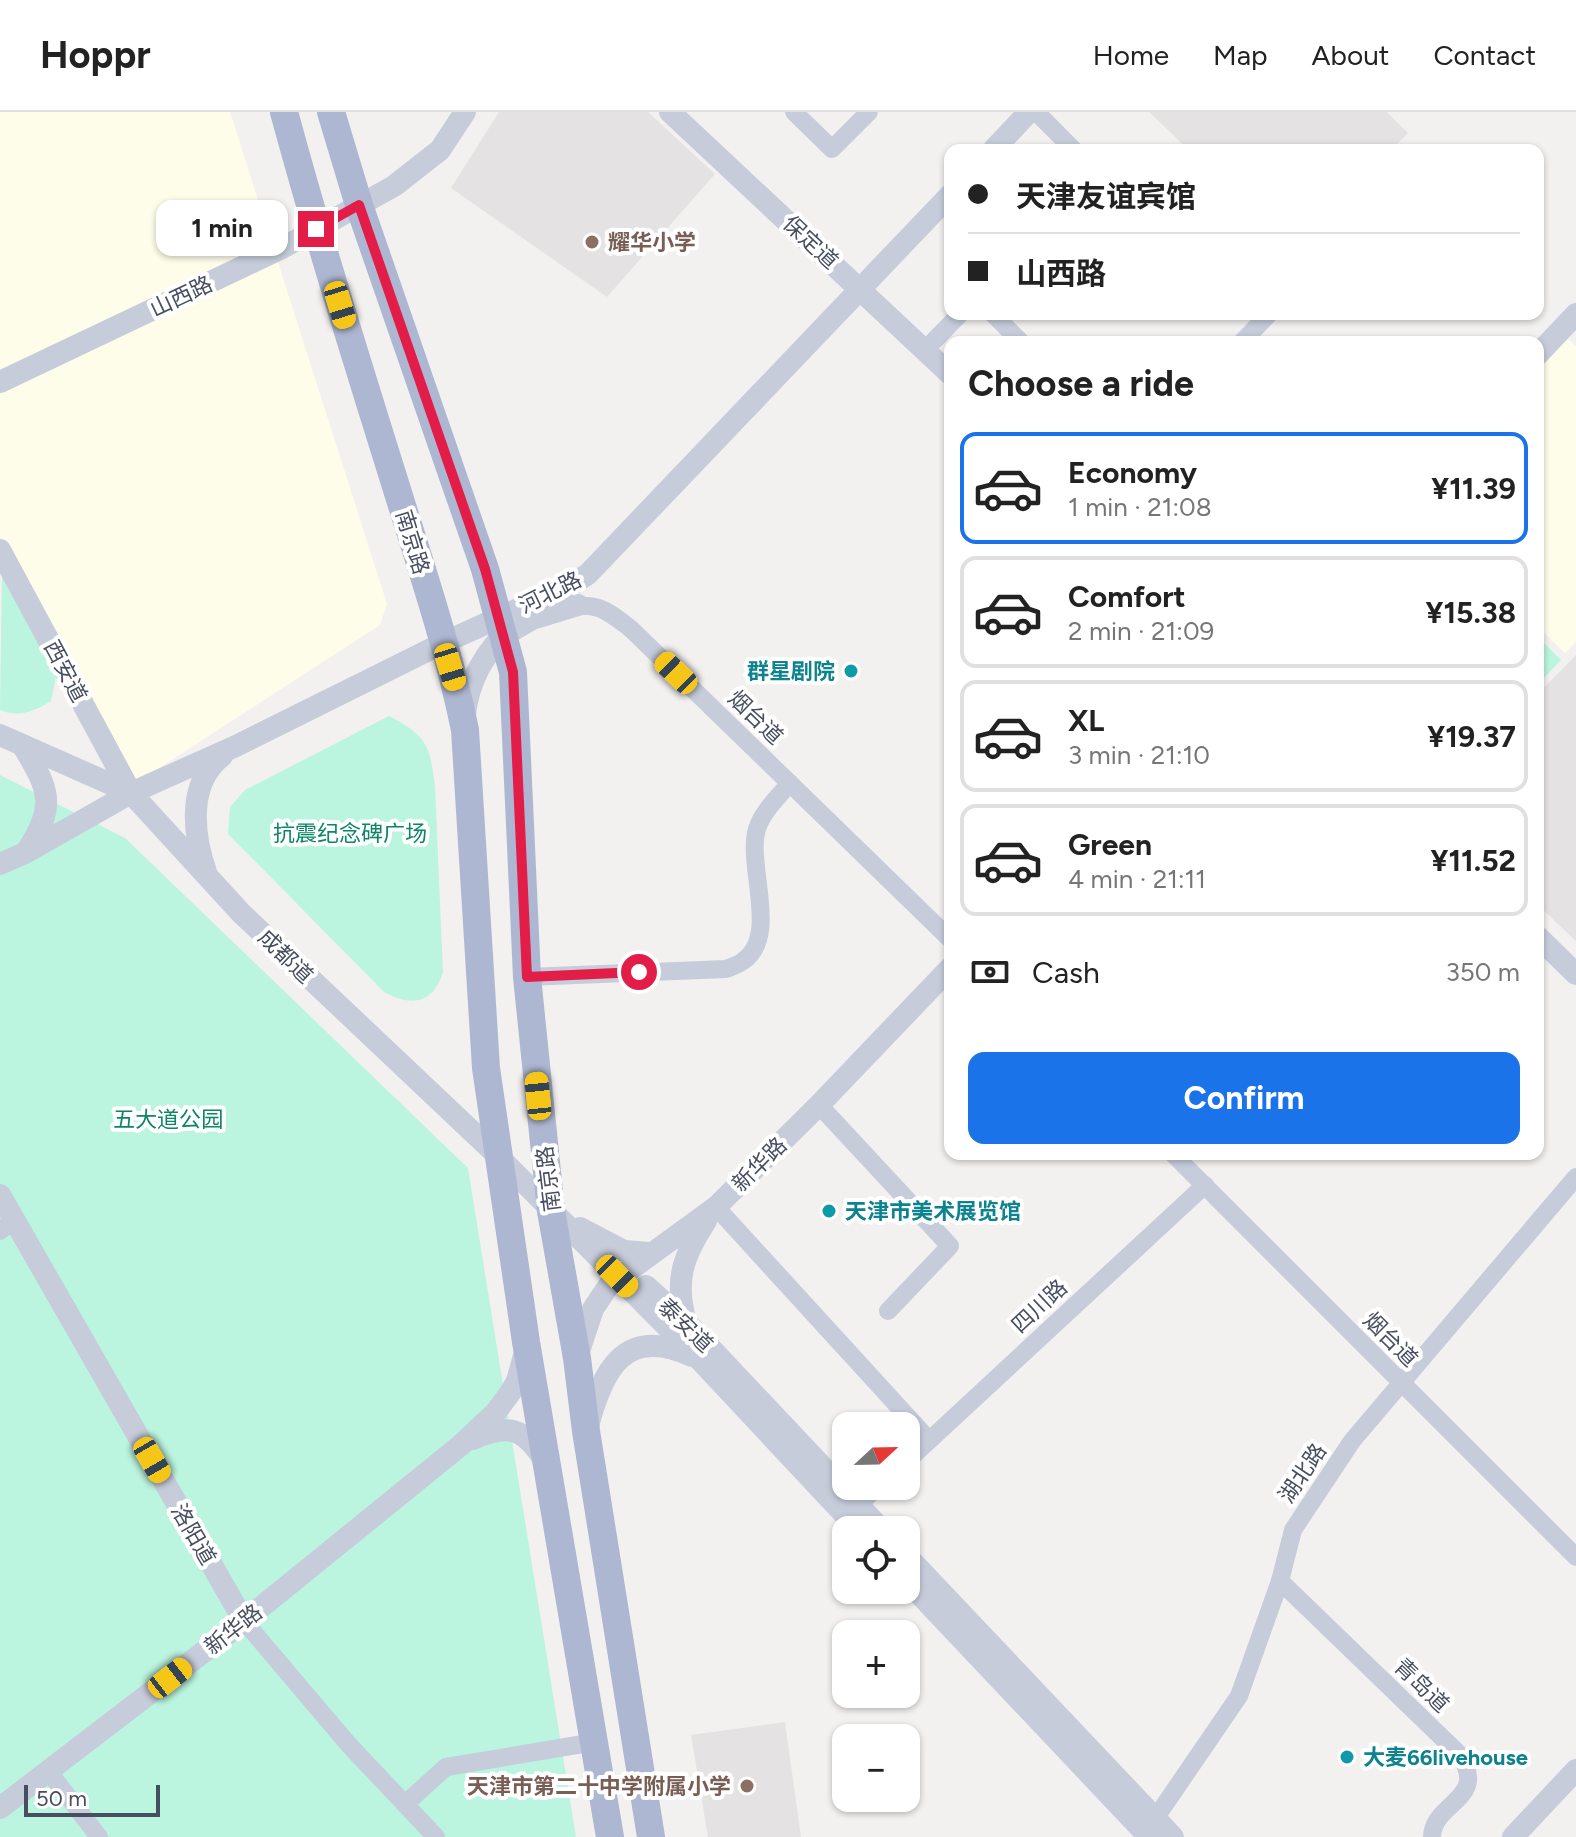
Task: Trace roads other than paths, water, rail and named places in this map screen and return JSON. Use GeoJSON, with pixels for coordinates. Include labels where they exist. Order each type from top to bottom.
{"type":"FeatureCollection","features":[{"type":"Feature","properties":{"kind":"main road","name":"南京路"},"geometry":{"type":"LineString","coordinates":[[284,112],[316,229],[443,643],[465,730],[482,1036],[545,1461],[610,1837]]}},
{"type":"Feature","properties":{"kind":"main road","name":"南京路"},"geometry":{"type":"LineString","coordinates":[[331,112],[359,205],[485,569],[513,672],[527,977],[551,1211],[577,1358],[651,1837]]}},
{"type":"Feature","properties":{"kind":"street","name":"山西路"},"geometry":{"type":"LineString","coordinates":[[0,382],[282,248],[409,176],[440,150],[465,112]]}},
{"type":"Feature","properties":{"kind":"street","name":"保定道"},"geometry":{"type":"LineString","coordinates":[[670,112],[944,368]]}},
{"type":"Feature","properties":{"kind":"street"},"geometry":{"type":"LineString","coordinates":[[794,112],[832,149],[869,112]]}},
{"type":"Feature","properties":{"kind":"street"},"geometry":{"type":"LineString","coordinates":[[999,144],[1029,112]]}},
{"type":"Feature","properties":{"kind":"street"},"geometry":{"type":"LineString","coordinates":[[1036,112],[1068,144]]}},
{"type":"Feature","properties":{"kind":"street","name":"河北路"},"geometry":{"type":"LineString","coordinates":[[0,864],[131,793],[236,746],[443,643],[500,627],[575,595],[598,565],[944,201]]}},
{"type":"Feature","properties":{"kind":"street"},"geometry":{"type":"LineString","coordinates":[[1544,348],[1576,314]]}},
{"type":"Feature","properties":{"kind":"street"},"geometry":{"type":"LineString","coordinates":[[925,350],[954,320]]}},
{"type":"Feature","properties":{"kind":"street"},"geometry":{"type":"LineString","coordinates":[[999,320],[1015,336]]}},
{"type":"Feature","properties":{"kind":"street"},"geometry":{"type":"LineString","coordinates":[[1248,336],[1263,320]]}},
{"type":"Feature","properties":{"kind":"street","name":"西安道"},"geometry":{"type":"LineString","coordinates":[[0,550],[131,793]]}},
{"type":"Feature","properties":{"kind":"street"},"geometry":{"type":"LineString","coordinates":[[465,730],[469,688],[500,627],[575,595]]}},
{"type":"Feature","properties":{"kind":"street","name":"烟台道"},"geometry":{"type":"LineString","coordinates":[[575,595],[602,607],[631,629],[944,933]]}},
{"type":"Feature","properties":{"kind":"street","name":"成都道"},"geometry":{"type":"LineString","coordinates":[[0,735],[131,793],[208,879],[417,1082],[498,1156],[551,1211]]}},
{"type":"Feature","properties":{"kind":"street"},"geometry":{"type":"LineString","coordinates":[[23,746],[40,773],[48,796],[45,816],[25,853]]}},
{"type":"Feature","properties":{"kind":"street"},"geometry":{"type":"LineString","coordinates":[[208,879],[197,834],[198,792],[211,765],[236,746]]}},
{"type":"Feature","properties":{"kind":"street"},"geometry":{"type":"LineString","coordinates":[[527,977],[726,969],[745,960],[756,946],[761,924],[755,842],[757,827],[790,783]]}},
{"type":"Feature","properties":{"kind":"street"},"geometry":{"type":"LineString","coordinates":[[1544,943],[1576,974]]}},
{"type":"Feature","properties":{"kind":"street","name":"新华路"},"geometry":{"type":"LineString","coordinates":[[577,1358],[602,1292],[622,1273],[716,1207],[944,974]]}},
{"type":"Feature","properties":{"kind":"street"},"geometry":{"type":"LineString","coordinates":[[819,1105],[950,1246],[888,1311]]}},
{"type":"Feature","properties":{"kind":"street","name":"烟台道"},"geometry":{"type":"LineString","coordinates":[[1179,1160],[1576,1557]]}},
{"type":"Feature","properties":{"kind":"street","name":"湖北路"},"geometry":{"type":"LineString","coordinates":[[1148,1831],[1239,1696],[1280,1581],[1293,1530],[1352,1441],[1576,1177]]}},
{"type":"Feature","properties":{"kind":"street","name":"四川路"},"geometry":{"type":"LineString","coordinates":[[920,1449],[1205,1185]]}},
{"type":"Feature","properties":{"kind":"street","name":"洛阳道"},"geometry":{"type":"LineString","coordinates":[[0,1195],[7,1225],[244,1621],[349,1745],[436,1837]]}},
{"type":"Feature","properties":{"kind":"street"},"geometry":{"type":"LineString","coordinates":[[686,1322],[680,1302],[682,1269],[692,1244],[716,1207],[929,1440]]}},
{"type":"Feature","properties":{"kind":"street"},"geometry":{"type":"LineString","coordinates":[[551,1211],[624,1251],[649,1253]]}},
{"type":"Feature","properties":{"kind":"street","name":"泰安道"},"geometry":{"type":"LineString","coordinates":[[551,1211],[622,1273],[686,1322],[853,1516]]}},
{"type":"Feature","properties":{"kind":"street","name":"泰安道"},"geometry":{"type":"LineString","coordinates":[[622,1273],[699,1359],[853,1516]]}},
{"type":"Feature","properties":{"kind":"street","name":"新华路"},"geometry":{"type":"LineString","coordinates":[[0,1808],[244,1621],[461,1445],[496,1412],[510,1393],[522,1368],[526,1342]]}},
{"type":"Feature","properties":{"kind":"street"},"geometry":{"type":"LineString","coordinates":[[586,1431],[602,1382],[611,1368],[631,1351],[658,1344],[699,1359]]}},
{"type":"Feature","properties":{"kind":"street","name":"新华路"},"geometry":{"type":"LineString","coordinates":[[461,1445],[486,1433],[511,1429],[530,1440],[545,1461]]}},
{"type":"Feature","properties":{"kind":"street"},"geometry":{"type":"LineString","coordinates":[[855,1516],[868,1500]]}},
{"type":"Feature","properties":{"kind":"street"},"geometry":{"type":"LineString","coordinates":[[920,1571],[1148,1831]]}},
{"type":"Feature","properties":{"kind":"street","name":"青岛道"},"geometry":{"type":"LineString","coordinates":[[1280,1581],[1459,1754],[1467,1766],[1470,1777],[1467,1788],[1432,1828],[1432,1837]]}},
{"type":"Feature","properties":{"kind":"street"},"geometry":{"type":"LineString","coordinates":[[920,1595],[1148,1831],[1173,1837]]}},
{"type":"Feature","properties":{"kind":"street"},"geometry":{"type":"LineString","coordinates":[[405,1804],[446,1767],[595,1742]]}},
{"type":"Feature","properties":{"kind":"street"},"geometry":{"type":"LineString","coordinates":[[1513,1837],[1576,1770]]}},
{"type":"Feature","properties":{"kind":"street"},"geometry":{"type":"LineString","coordinates":[[49,1772],[99,1837]]}},
{"type":"Feature","properties":{"kind":"place","name":"耀华小学"},"geometry":{"type":"Point","coordinates":[592,242]}},
{"type":"Feature","properties":{"kind":"place","name":"群星剧院"},"geometry":{"type":"Point","coordinates":[851,671]}},
{"type":"Feature","properties":{"kind":"place","name":"天津市美术展览馆"},"geometry":{"type":"Point","coordinates":[829,1211]}},
{"type":"Feature","properties":{"kind":"place","name":"大麦66livehouse"},"geometry":{"type":"Point","coordinates":[1347,1757]}},
{"type":"Feature","properties":{"kind":"place","name":"天津市第二十中学附属小学"},"geometry":{"type":"Point","coordinates":[747,1786]}},
{"type":"Feature","properties":{"kind":"park label","name":"抗震纪念碑广场"},"geometry":{"type":"Point","coordinates":[350,833]}},
{"type":"Feature","properties":{"kind":"park label","name":"五大道公园"},"geometry":{"type":"Point","coordinates":[168,1119]}}]}
